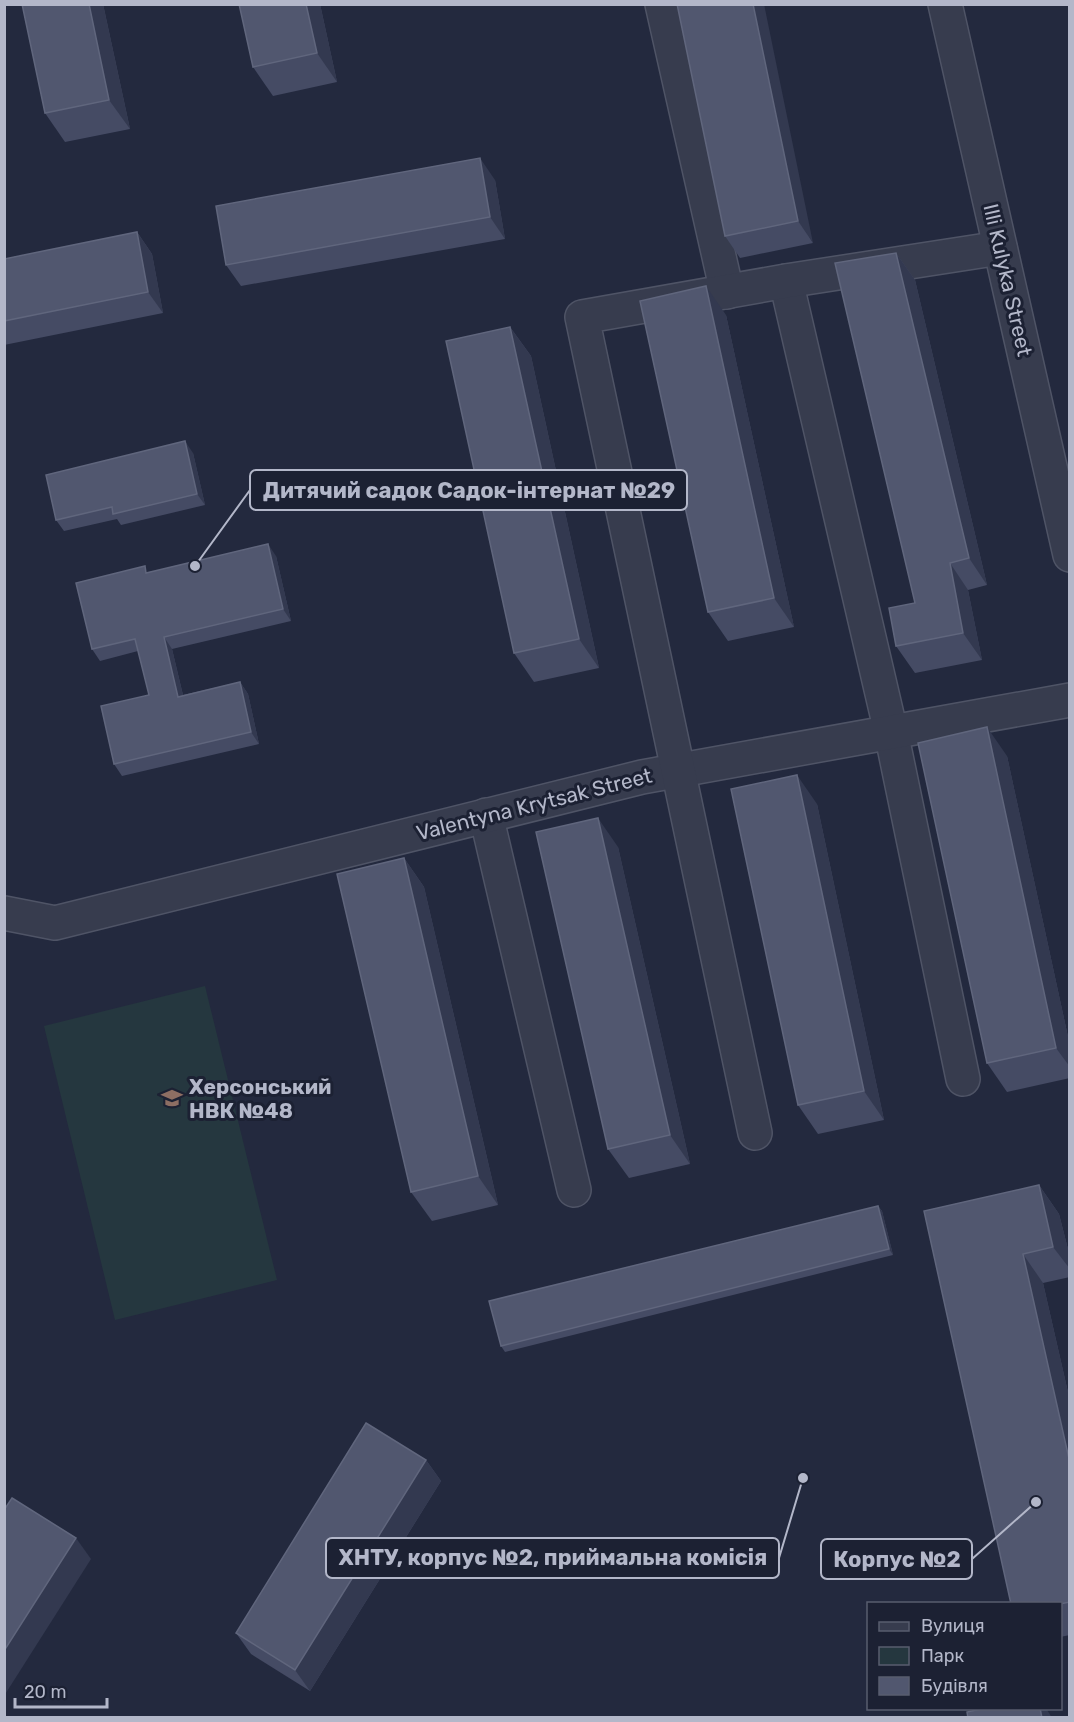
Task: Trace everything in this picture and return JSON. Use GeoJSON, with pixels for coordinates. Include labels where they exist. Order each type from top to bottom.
{"type":"FeatureCollection","features":[{"type":"Feature","properties":{"kind":"street"},"geometry":{"type":"LineString","coordinates":[[662,4],[727,292]]}},
{"type":"Feature","properties":{"kind":"street","name":"Illi Kulyka Street"},"geometry":{"type":"LineString","coordinates":[[945,4],[1070,555]]}},
{"type":"Feature","properties":{"kind":"street"},"geometry":{"type":"LineString","coordinates":[[754,1133],[582,317],[786,281],[1000,248]]}},
{"type":"Feature","properties":{"kind":"street"},"geometry":{"type":"LineString","coordinates":[[786,281],[891,732],[963,1078]]}},
{"type":"Feature","properties":{"kind":"street","name":"Valentyna Krytsak Street"},"geometry":{"type":"LineString","coordinates":[[4,913],[55,923],[642,777],[1070,700]]}},
{"type":"Feature","properties":{"kind":"street"},"geometry":{"type":"LineString","coordinates":[[486,815],[574,1190]]}},
{"type":"Feature","properties":{"kind":"green space"},"geometry":{"type":"Polygon","coordinates":[[[205,986],[277,1280],[115,1320],[44,1026],[205,986]]]}},
{"type":"Feature","properties":{"kind":"building"},"geometry":{"type":"Polygon","coordinates":[[[22,4],[89,4],[109,100],[45,113],[22,4]]]}},
{"type":"Feature","properties":{"kind":"building"},"geometry":{"type":"Polygon","coordinates":[[[239,4],[306,4],[317,53],[253,67],[239,4]]]}},
{"type":"Feature","properties":{"kind":"building"},"geometry":{"type":"Polygon","coordinates":[[[677,4],[753,4],[798,221],[725,236],[677,4]]]}},
{"type":"Feature","properties":{"kind":"building"},"geometry":{"type":"Polygon","coordinates":[[[480,158],[490,217],[226,265],[216,206],[480,158]]]}},
{"type":"Feature","properties":{"kind":"building"},"geometry":{"type":"Polygon","coordinates":[[[137,232],[148,292],[4,321],[4,259],[137,232]]]}},
{"type":"Feature","properties":{"kind":"building"},"geometry":{"type":"Polygon","coordinates":[[[896,253],[969,558],[950,563],[963,633],[896,646],[889,608],[915,603],[835,263],[896,253]]]}},
{"type":"Feature","properties":{"kind":"building"},"geometry":{"type":"Polygon","coordinates":[[[706,286],[774,598],[708,612],[640,301],[706,286]]]}},
{"type":"Feature","properties":{"kind":"building"},"geometry":{"type":"Polygon","coordinates":[[[510,327],[579,639],[514,653],[446,341],[510,327]]]}},
{"type":"Feature","properties":{"kind":"building"},"geometry":{"type":"Polygon","coordinates":[[[185,441],[197,494],[113,514],[112,507],[56,520],[46,475],[185,441]]]}},
{"type":"Feature","properties":{"kind":"building"},"geometry":{"type":"Polygon","coordinates":[[[268,544],[283,609],[164,637],[178,697],[240,682],[251,732],[114,764],[101,706],[149,695],[135,639],[92,649],[76,583],[145,566],[146,573],[268,544]]]}},
{"type":"Feature","properties":{"kind":"building"},"geometry":{"type":"Polygon","coordinates":[[[987,727],[1056,1048],[987,1063],[918,743],[987,727]]]}},
{"type":"Feature","properties":{"kind":"building"},"geometry":{"type":"Polygon","coordinates":[[[797,775],[864,1091],[798,1105],[731,789],[797,775]]]}},
{"type":"Feature","properties":{"kind":"building"},"geometry":{"type":"Polygon","coordinates":[[[598,818],[670,1135],[608,1149],[536,832],[598,818]]]}},
{"type":"Feature","properties":{"kind":"building"},"geometry":{"type":"Polygon","coordinates":[[[404,858],[478,1176],[411,1192],[337,874],[404,858]]]}},
{"type":"Feature","properties":{"kind":"building"},"geometry":{"type":"Polygon","coordinates":[[[1039,1185],[1053,1247],[1023,1254],[1070,1463],[1070,1602],[1011,1602],[924,1211],[1039,1185]]]}},
{"type":"Feature","properties":{"kind":"building"},"geometry":{"type":"Polygon","coordinates":[[[878,1206],[889,1249],[501,1346],[489,1301],[878,1206]]]}},
{"type":"Feature","properties":{"kind":"building"},"geometry":{"type":"Polygon","coordinates":[[[366,1423],[426,1460],[295,1670],[236,1633],[366,1423]]]}},
{"type":"Feature","properties":{"kind":"building"},"geometry":{"type":"Polygon","coordinates":[[[12,1498],[76,1538],[4,1651],[4,1510],[12,1498]]]}},
{"type":"Feature","properties":{"kind":"building"},"geometry":{"type":"Polygon","coordinates":[[[1040,1710],[1042,1718],[968,1718],[967,1712],[1040,1710]]]}},
{"type":"Feature","properties":{"kind":"place","name":"Дитячий садок Садок-інтернат №29"},"geometry":{"type":"Point","coordinates":[195,566]}},
{"type":"Feature","properties":{"kind":"place","name":"Херсонський НВК №48"},"geometry":{"type":"Point","coordinates":[172,1098]}},
{"type":"Feature","properties":{"kind":"place","name":"ХНТУ, корпус №2, приймальна комісія"},"geometry":{"type":"Point","coordinates":[803,1478]}},
{"type":"Feature","properties":{"kind":"place","name":"Корпус №2"},"geometry":{"type":"Point","coordinates":[1036,1502]}}]}
